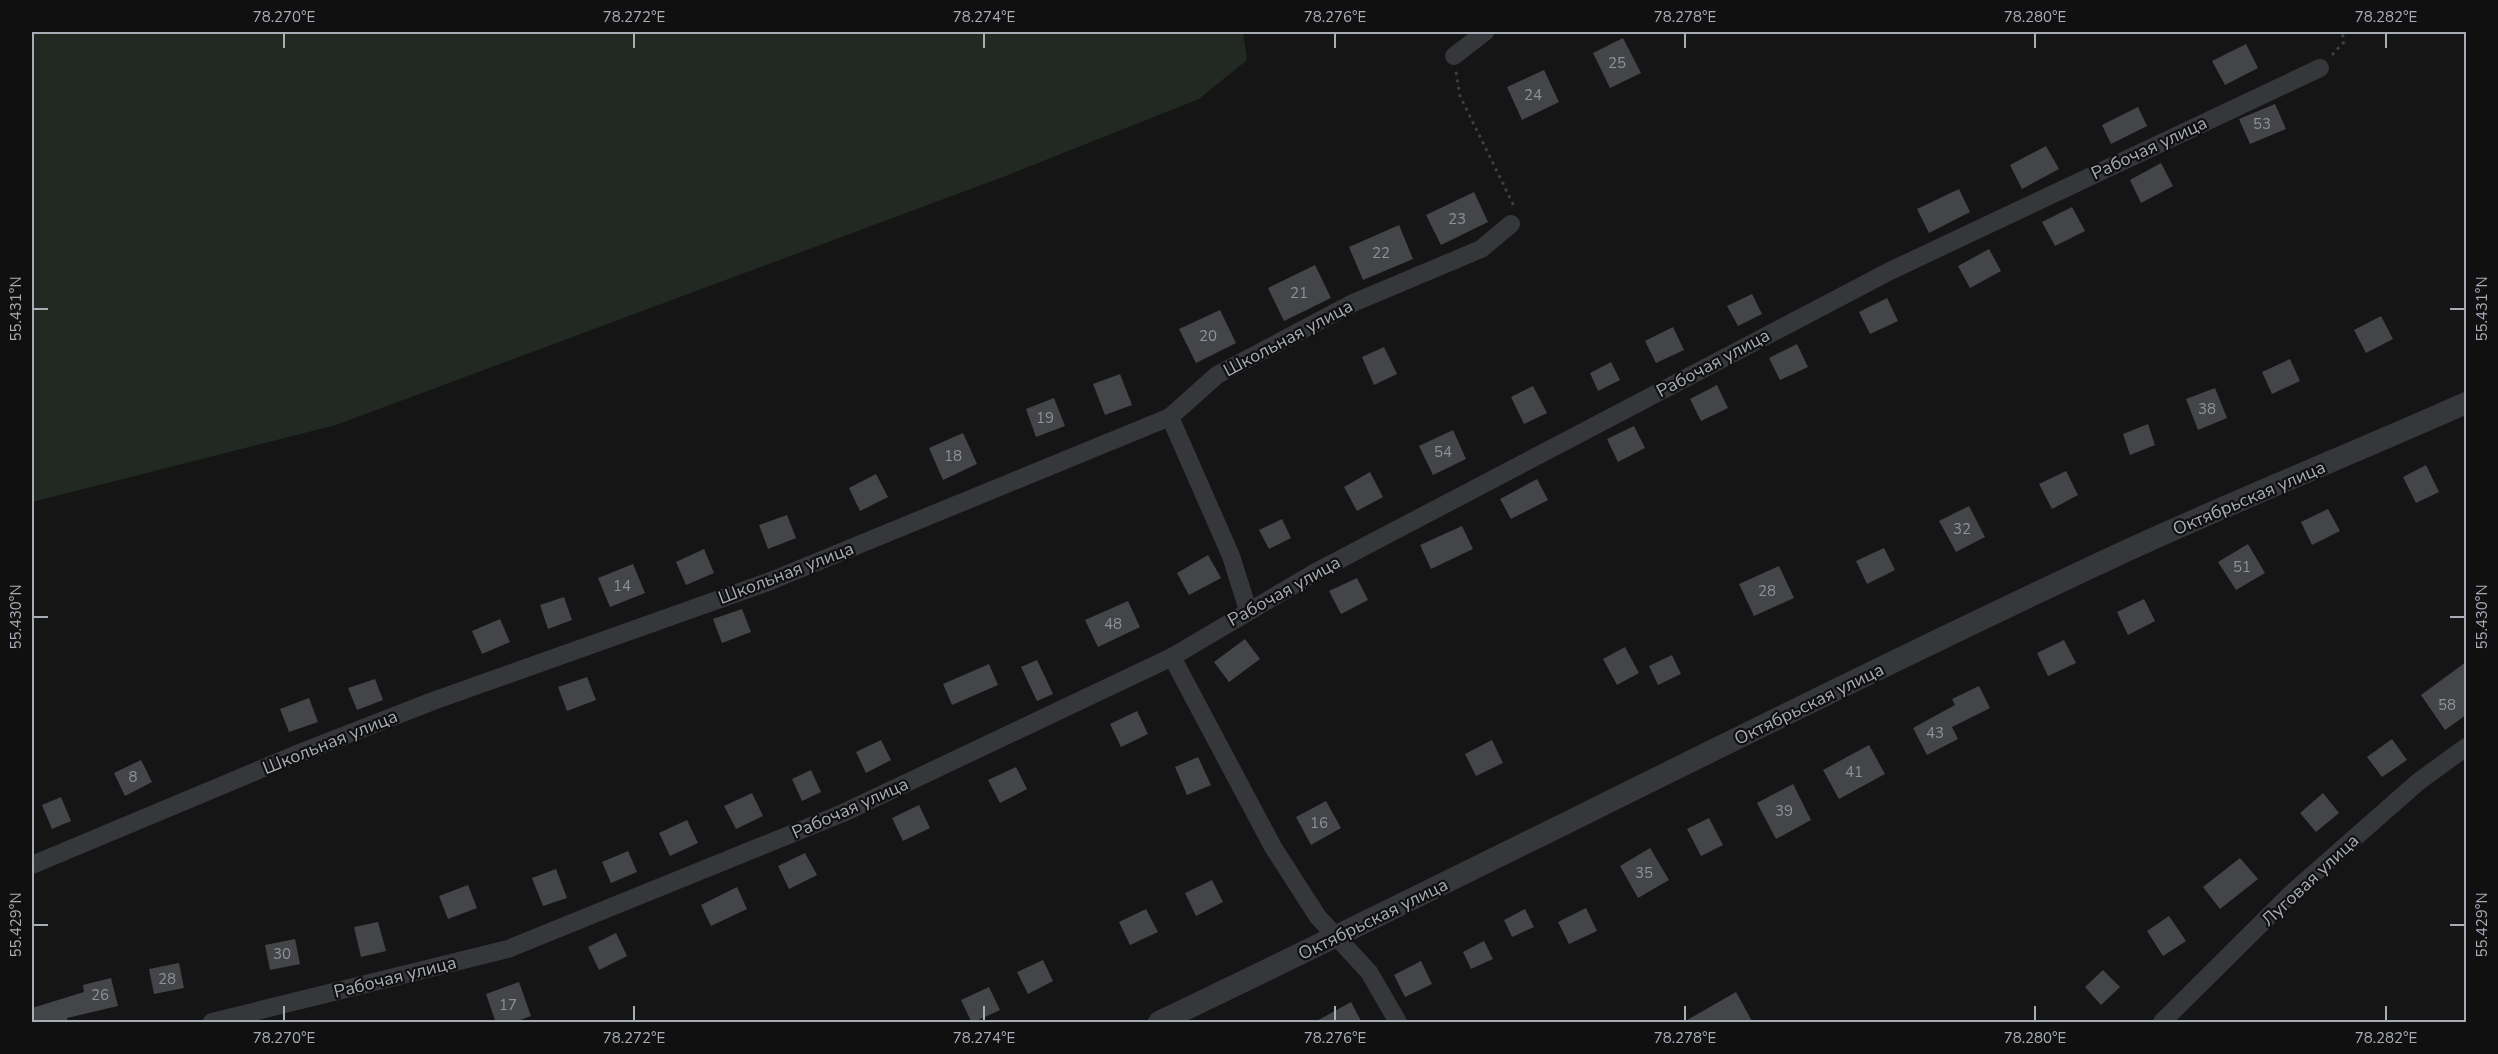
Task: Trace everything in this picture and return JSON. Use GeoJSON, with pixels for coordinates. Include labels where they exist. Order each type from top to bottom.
{"type":"FeatureCollection","features":[{"type":"Feature","properties":{"kind":"street"},"geometry":{"type":"LineString","coordinates":[[1454,56],[1485,32]]}},
{"type":"Feature","properties":{"kind":"street","name":"Рабочая улица"},"geometry":{"type":"LineString","coordinates":[[212,1023],[508,949],[843,813],[1172,657],[1248,610],[1890,271],[2320,68]]}},
{"type":"Feature","properties":{"kind":"street","name":"Школьная улица"},"geometry":{"type":"LineString","coordinates":[[32,866],[297,754],[433,701],[768,582],[1170,417],[1217,375],[1353,303],[1481,249],[1511,224]]}},
{"type":"Feature","properties":{"kind":"street","name":"Октябрьская улица"},"geometry":{"type":"LineString","coordinates":[[1159,1023],[1336,938],[1693,760],[2115,556],[2466,404]]}},
{"type":"Feature","properties":{"kind":"street"},"geometry":{"type":"LineString","coordinates":[[1170,417],[1231,556],[1248,610]]}},
{"type":"Feature","properties":{"kind":"street"},"geometry":{"type":"LineString","coordinates":[[1172,657],[1273,847],[1318,917],[1368,972],[1398,1023]]}},
{"type":"Feature","properties":{"kind":"street","name":"Луговая улица"},"geometry":{"type":"LineString","coordinates":[[2162,1023],[2294,892],[2418,782],[2466,747]]}},
{"type":"Feature","properties":{"kind":"path"},"geometry":{"type":"LineString","coordinates":[[2320,68],[2344,42],[2342,32]]}},
{"type":"Feature","properties":{"kind":"path"},"geometry":{"type":"LineString","coordinates":[[1454,56],[1460,96],[1515,207],[1511,224]]}},
{"type":"Feature","properties":{"kind":"shaded area"},"geometry":{"type":"Polygon","coordinates":[[[32,32],[1243,32],[1247,60],[1199,99],[1003,177],[336,425],[32,502],[32,32]]]}},
{"type":"Feature","properties":{"kind":"building"},"geometry":{"type":"Polygon","coordinates":[[[1623,38],[1641,73],[1610,88],[1593,53],[1623,38]]]}},
{"type":"Feature","properties":{"kind":"building"},"geometry":{"type":"Polygon","coordinates":[[[2246,44],[2258,68],[2225,85],[2212,61],[2246,44]]]}},
{"type":"Feature","properties":{"kind":"building"},"geometry":{"type":"Polygon","coordinates":[[[1544,70],[1559,102],[1522,120],[1507,87],[1544,70]]]}},
{"type":"Feature","properties":{"kind":"building"},"geometry":{"type":"Polygon","coordinates":[[[2275,104],[2286,129],[2250,144],[2239,119],[2275,104]]]}},
{"type":"Feature","properties":{"kind":"building"},"geometry":{"type":"Polygon","coordinates":[[[2138,107],[2147,126],[2111,144],[2102,125],[2138,107]]]}},
{"type":"Feature","properties":{"kind":"building"},"geometry":{"type":"Polygon","coordinates":[[[2046,146],[2059,169],[2022,189],[2010,165],[2046,146]]]}},
{"type":"Feature","properties":{"kind":"building"},"geometry":{"type":"Polygon","coordinates":[[[2161,163],[2173,186],[2141,203],[2130,180],[2161,163]]]}},
{"type":"Feature","properties":{"kind":"building"},"geometry":{"type":"Polygon","coordinates":[[[1959,189],[1970,212],[1929,233],[1917,209],[1959,189]]]}},
{"type":"Feature","properties":{"kind":"building"},"geometry":{"type":"Polygon","coordinates":[[[1474,192],[1488,222],[1441,245],[1426,215],[1474,192]]]}},
{"type":"Feature","properties":{"kind":"building"},"geometry":{"type":"Polygon","coordinates":[[[2072,207],[2085,231],[2055,246],[2042,222],[2072,207]]]}},
{"type":"Feature","properties":{"kind":"building"},"geometry":{"type":"Polygon","coordinates":[[[1399,225],[1413,259],[1363,280],[1349,247],[1399,225]]]}},
{"type":"Feature","properties":{"kind":"building"},"geometry":{"type":"Polygon","coordinates":[[[1989,249],[2001,271],[1970,288],[1958,266],[1989,249]]]}},
{"type":"Feature","properties":{"kind":"building"},"geometry":{"type":"Polygon","coordinates":[[[1315,265],[1331,298],[1284,321],[1268,288],[1315,265]]]}},
{"type":"Feature","properties":{"kind":"building"},"geometry":{"type":"Polygon","coordinates":[[[1752,294],[1762,314],[1738,326],[1727,306],[1752,294]]]}},
{"type":"Feature","properties":{"kind":"building"},"geometry":{"type":"Polygon","coordinates":[[[1887,298],[1898,321],[1870,334],[1859,312],[1887,298]]]}},
{"type":"Feature","properties":{"kind":"building"},"geometry":{"type":"Polygon","coordinates":[[[1220,310],[1236,343],[1196,363],[1179,329],[1220,310]]]}},
{"type":"Feature","properties":{"kind":"building"},"geometry":{"type":"Polygon","coordinates":[[[2381,316],[2393,339],[2366,353],[2354,330],[2381,316]]]}},
{"type":"Feature","properties":{"kind":"building"},"geometry":{"type":"Polygon","coordinates":[[[1673,327],[1684,350],[1656,363],[1645,341],[1673,327]]]}},
{"type":"Feature","properties":{"kind":"building"},"geometry":{"type":"Polygon","coordinates":[[[1797,344],[1808,367],[1780,380],[1769,358],[1797,344]]]}},
{"type":"Feature","properties":{"kind":"building"},"geometry":{"type":"Polygon","coordinates":[[[1384,347],[1397,374],[1374,385],[1362,357],[1384,347]]]}},
{"type":"Feature","properties":{"kind":"building"},"geometry":{"type":"Polygon","coordinates":[[[2290,359],[2300,381],[2272,394],[2262,372],[2290,359]]]}},
{"type":"Feature","properties":{"kind":"building"},"geometry":{"type":"Polygon","coordinates":[[[1611,362],[1620,380],[1598,391],[1590,373],[1611,362]]]}},
{"type":"Feature","properties":{"kind":"building"},"geometry":{"type":"Polygon","coordinates":[[[1120,374],[1132,405],[1105,415],[1093,384],[1120,374]]]}},
{"type":"Feature","properties":{"kind":"building"},"geometry":{"type":"Polygon","coordinates":[[[1717,385],[1728,408],[1701,421],[1690,399],[1717,385]]]}},
{"type":"Feature","properties":{"kind":"building"},"geometry":{"type":"Polygon","coordinates":[[[1533,386],[1547,413],[1524,424],[1511,397],[1533,386]]]}},
{"type":"Feature","properties":{"kind":"building"},"geometry":{"type":"Polygon","coordinates":[[[2215,388],[2227,418],[2198,430],[2186,399],[2215,388]]]}},
{"type":"Feature","properties":{"kind":"building"},"geometry":{"type":"Polygon","coordinates":[[[1054,398],[1065,426],[1036,437],[1026,409],[1054,398]]]}},
{"type":"Feature","properties":{"kind":"building"},"geometry":{"type":"Polygon","coordinates":[[[2148,424],[2155,445],[2130,455],[2123,434],[2148,424]]]}},
{"type":"Feature","properties":{"kind":"building"},"geometry":{"type":"Polygon","coordinates":[[[1634,426],[1645,448],[1618,462],[1607,439],[1634,426]]]}},
{"type":"Feature","properties":{"kind":"building"},"geometry":{"type":"Polygon","coordinates":[[[1453,430],[1466,459],[1433,475],[1419,446],[1453,430]]]}},
{"type":"Feature","properties":{"kind":"building"},"geometry":{"type":"Polygon","coordinates":[[[963,433],[977,464],[943,480],[929,448],[963,433]]]}},
{"type":"Feature","properties":{"kind":"building"},"geometry":{"type":"Polygon","coordinates":[[[2426,465],[2439,492],[2416,503],[2403,477],[2426,465]]]}},
{"type":"Feature","properties":{"kind":"building"},"geometry":{"type":"Polygon","coordinates":[[[2066,471],[2078,495],[2052,509],[2039,484],[2066,471]]]}},
{"type":"Feature","properties":{"kind":"building"},"geometry":{"type":"Polygon","coordinates":[[[1370,472],[1383,497],[1357,511],[1344,487],[1370,472]]]}},
{"type":"Feature","properties":{"kind":"building"},"geometry":{"type":"Polygon","coordinates":[[[876,474],[888,497],[860,511],[849,488],[876,474]]]}},
{"type":"Feature","properties":{"kind":"building"},"geometry":{"type":"Polygon","coordinates":[[[1537,479],[1548,500],[1511,519],[1500,499],[1537,479]]]}},
{"type":"Feature","properties":{"kind":"building"},"geometry":{"type":"Polygon","coordinates":[[[1969,506],[1985,537],[1956,552],[1939,521],[1969,506]]]}},
{"type":"Feature","properties":{"kind":"building"},"geometry":{"type":"Polygon","coordinates":[[[2328,509],[2340,531],[2312,545],[2301,522],[2328,509]]]}},
{"type":"Feature","properties":{"kind":"building"},"geometry":{"type":"Polygon","coordinates":[[[787,515],[796,538],[768,549],[759,525],[787,515]]]}},
{"type":"Feature","properties":{"kind":"building"},"geometry":{"type":"Polygon","coordinates":[[[1282,519],[1291,538],[1269,549],[1259,530],[1282,519]]]}},
{"type":"Feature","properties":{"kind":"building"},"geometry":{"type":"Polygon","coordinates":[[[1462,526],[1473,549],[1431,569],[1420,545],[1462,526]]]}},
{"type":"Feature","properties":{"kind":"building"},"geometry":{"type":"Polygon","coordinates":[[[2248,544],[2265,573],[2236,590],[2218,562],[2248,544]]]}},
{"type":"Feature","properties":{"kind":"building"},"geometry":{"type":"Polygon","coordinates":[[[1884,548],[1895,570],[1867,584],[1856,561],[1884,548]]]}},
{"type":"Feature","properties":{"kind":"building"},"geometry":{"type":"Polygon","coordinates":[[[704,549],[714,573],[686,585],[676,562],[704,549]]]}},
{"type":"Feature","properties":{"kind":"building"},"geometry":{"type":"Polygon","coordinates":[[[1208,555],[1221,578],[1189,595],[1177,573],[1208,555]]]}},
{"type":"Feature","properties":{"kind":"building"},"geometry":{"type":"Polygon","coordinates":[[[633,564],[645,593],[610,607],[598,578],[633,564]]]}},
{"type":"Feature","properties":{"kind":"building"},"geometry":{"type":"Polygon","coordinates":[[[1779,566],[1794,598],[1754,616],[1739,584],[1779,566]]]}},
{"type":"Feature","properties":{"kind":"building"},"geometry":{"type":"Polygon","coordinates":[[[1357,578],[1368,600],[1341,614],[1329,591],[1357,578]]]}},
{"type":"Feature","properties":{"kind":"building"},"geometry":{"type":"Polygon","coordinates":[[[564,597],[572,620],[548,629],[540,605],[564,597]]]}},
{"type":"Feature","properties":{"kind":"building"},"geometry":{"type":"Polygon","coordinates":[[[2144,599],[2155,621],[2128,635],[2117,612],[2144,599]]]}},
{"type":"Feature","properties":{"kind":"building"},"geometry":{"type":"Polygon","coordinates":[[[1128,601],[1140,627],[1098,647],[1085,620],[1128,601]]]}},
{"type":"Feature","properties":{"kind":"building"},"geometry":{"type":"Polygon","coordinates":[[[742,609],[751,632],[722,643],[713,619],[742,609]]]}},
{"type":"Feature","properties":{"kind":"building"},"geometry":{"type":"Polygon","coordinates":[[[500,619],[510,642],[482,654],[472,631],[500,619]]]}},
{"type":"Feature","properties":{"kind":"building"},"geometry":{"type":"Polygon","coordinates":[[[1245,639],[1260,659],[1229,682],[1214,662],[1245,639]]]}},
{"type":"Feature","properties":{"kind":"building"},"geometry":{"type":"Polygon","coordinates":[[[2064,640],[2076,663],[2048,676],[2037,653],[2064,640]]]}},
{"type":"Feature","properties":{"kind":"building"},"geometry":{"type":"Polygon","coordinates":[[[1625,647],[1639,673],[1617,685],[1603,659],[1625,647]]]}},
{"type":"Feature","properties":{"kind":"building"},"geometry":{"type":"Polygon","coordinates":[[[1672,655],[1681,674],[1658,685],[1649,666],[1672,655]]]}},
{"type":"Feature","properties":{"kind":"building"},"geometry":{"type":"Polygon","coordinates":[[[1037,660],[1053,694],[1037,701],[1021,667],[1037,660]]]}},
{"type":"Feature","properties":{"kind":"building"},"geometry":{"type":"Polygon","coordinates":[[[2466,662],[2466,715],[2445,730],[2421,695],[2466,662]]]}},
{"type":"Feature","properties":{"kind":"building"},"geometry":{"type":"Polygon","coordinates":[[[989,664],[998,685],[952,705],[943,684],[989,664]]]}},
{"type":"Feature","properties":{"kind":"building"},"geometry":{"type":"Polygon","coordinates":[[[587,677],[596,700],[567,711],[558,687],[587,677]]]}},
{"type":"Feature","properties":{"kind":"building"},"geometry":{"type":"Polygon","coordinates":[[[375,679],[383,700],[357,710],[348,688],[375,679]]]}},
{"type":"Feature","properties":{"kind":"building"},"geometry":{"type":"Polygon","coordinates":[[[1979,686],[1990,708],[1952,727],[1958,739],[1927,755],[1913,728],[1955,705],[1952,699],[1979,686]]]}},
{"type":"Feature","properties":{"kind":"building"},"geometry":{"type":"Polygon","coordinates":[[[309,698],[318,722],[289,732],[280,709],[309,698]]]}},
{"type":"Feature","properties":{"kind":"building"},"geometry":{"type":"Polygon","coordinates":[[[1137,711],[1148,734],[1121,747],[1110,724],[1137,711]]]}},
{"type":"Feature","properties":{"kind":"building"},"geometry":{"type":"Polygon","coordinates":[[[2392,739],[2407,760],[2382,777],[2367,757],[2392,739]]]}},
{"type":"Feature","properties":{"kind":"building"},"geometry":{"type":"Polygon","coordinates":[[[881,740],[891,760],[866,773],[856,752],[881,740]]]}},
{"type":"Feature","properties":{"kind":"building"},"geometry":{"type":"Polygon","coordinates":[[[1492,740],[1503,763],[1476,776],[1465,754],[1492,740]]]}},
{"type":"Feature","properties":{"kind":"building"},"geometry":{"type":"Polygon","coordinates":[[[1869,745],[1885,774],[1839,799],[1823,770],[1869,745]]]}},
{"type":"Feature","properties":{"kind":"building"},"geometry":{"type":"Polygon","coordinates":[[[1198,757],[1211,785],[1187,795],[1175,767],[1198,757]]]}},
{"type":"Feature","properties":{"kind":"building"},"geometry":{"type":"Polygon","coordinates":[[[141,760],[152,782],[125,796],[114,773],[141,760]]]}},
{"type":"Feature","properties":{"kind":"building"},"geometry":{"type":"Polygon","coordinates":[[[1016,767],[1027,789],[1000,803],[988,780],[1016,767]]]}},
{"type":"Feature","properties":{"kind":"building"},"geometry":{"type":"Polygon","coordinates":[[[811,770],[821,792],[802,801],[792,779],[811,770]]]}},
{"type":"Feature","properties":{"kind":"building"},"geometry":{"type":"Polygon","coordinates":[[[1793,784],[1811,820],[1776,839],[1757,803],[1793,784]]]}},
{"type":"Feature","properties":{"kind":"building"},"geometry":{"type":"Polygon","coordinates":[[[752,793],[763,816],[736,829],[724,806],[752,793]]]}},
{"type":"Feature","properties":{"kind":"building"},"geometry":{"type":"Polygon","coordinates":[[[2323,793],[2339,813],[2316,832],[2300,813],[2323,793]]]}},
{"type":"Feature","properties":{"kind":"building"},"geometry":{"type":"Polygon","coordinates":[[[61,797],[71,821],[52,829],[42,805],[61,797]]]}},
{"type":"Feature","properties":{"kind":"building"},"geometry":{"type":"Polygon","coordinates":[[[1326,801],[1341,828],[1311,845],[1296,817],[1326,801]]]}},
{"type":"Feature","properties":{"kind":"building"},"geometry":{"type":"Polygon","coordinates":[[[919,805],[930,828],[903,841],[892,818],[919,805]]]}},
{"type":"Feature","properties":{"kind":"building"},"geometry":{"type":"Polygon","coordinates":[[[1709,818],[1723,845],[1701,856],[1687,829],[1709,818]]]}},
{"type":"Feature","properties":{"kind":"building"},"geometry":{"type":"Polygon","coordinates":[[[687,820],[698,843],[670,856],[659,833],[687,820]]]}},
{"type":"Feature","properties":{"kind":"building"},"geometry":{"type":"Polygon","coordinates":[[[1650,848],[1669,880],[1638,898],[1620,866],[1650,848]]]}},
{"type":"Feature","properties":{"kind":"building"},"geometry":{"type":"Polygon","coordinates":[[[628,851],[637,872],[611,883],[602,862],[628,851]]]}},
{"type":"Feature","properties":{"kind":"building"},"geometry":{"type":"Polygon","coordinates":[[[805,853],[817,875],[789,889],[778,866],[805,853]]]}},
{"type":"Feature","properties":{"kind":"building"},"geometry":{"type":"Polygon","coordinates":[[[2240,858],[2258,879],[2220,909],[2203,887],[2240,858]]]}},
{"type":"Feature","properties":{"kind":"building"},"geometry":{"type":"Polygon","coordinates":[[[556,869],[567,898],[543,906],[532,878],[556,869]]]}},
{"type":"Feature","properties":{"kind":"building"},"geometry":{"type":"Polygon","coordinates":[[[1212,880],[1223,902],[1196,916],[1185,893],[1212,880]]]}},
{"type":"Feature","properties":{"kind":"building"},"geometry":{"type":"Polygon","coordinates":[[[468,885],[477,908],[448,919],[439,896],[468,885]]]}},
{"type":"Feature","properties":{"kind":"building"},"geometry":{"type":"Polygon","coordinates":[[[737,887],[747,909],[711,926],[701,905],[737,887]]]}},
{"type":"Feature","properties":{"kind":"building"},"geometry":{"type":"Polygon","coordinates":[[[1586,908],[1597,931],[1569,944],[1558,922],[1586,908]]]}},
{"type":"Feature","properties":{"kind":"building"},"geometry":{"type":"Polygon","coordinates":[[[1146,909],[1158,932],[1130,945],[1119,922],[1146,909]]]}},
{"type":"Feature","properties":{"kind":"building"},"geometry":{"type":"Polygon","coordinates":[[[1525,909],[1534,927],[1512,937],[1504,920],[1525,909]]]}},
{"type":"Feature","properties":{"kind":"building"},"geometry":{"type":"Polygon","coordinates":[[[2169,916],[2186,941],[2163,956],[2147,931],[2169,916]]]}},
{"type":"Feature","properties":{"kind":"building"},"geometry":{"type":"Polygon","coordinates":[[[378,922],[386,951],[361,957],[354,927],[378,922]]]}},
{"type":"Feature","properties":{"kind":"building"},"geometry":{"type":"Polygon","coordinates":[[[616,933],[627,956],[599,970],[588,947],[616,933]]]}},
{"type":"Feature","properties":{"kind":"building"},"geometry":{"type":"Polygon","coordinates":[[[295,939],[300,964],[270,970],[265,945],[295,939]]]}},
{"type":"Feature","properties":{"kind":"building"},"geometry":{"type":"Polygon","coordinates":[[[1484,941],[1493,959],[1471,969],[1463,952],[1484,941]]]}},
{"type":"Feature","properties":{"kind":"building"},"geometry":{"type":"Polygon","coordinates":[[[1043,960],[1053,981],[1028,994],[1017,972],[1043,960]]]}},
{"type":"Feature","properties":{"kind":"building"},"geometry":{"type":"Polygon","coordinates":[[[1421,961],[1432,984],[1405,997],[1394,975],[1421,961]]]}},
{"type":"Feature","properties":{"kind":"building"},"geometry":{"type":"Polygon","coordinates":[[[179,963],[184,988],[154,994],[149,969],[179,963]]]}},
{"type":"Feature","properties":{"kind":"building"},"geometry":{"type":"Polygon","coordinates":[[[2103,970],[2120,987],[2101,1005],[2085,987],[2103,970]]]}},
{"type":"Feature","properties":{"kind":"building"},"geometry":{"type":"Polygon","coordinates":[[[111,978],[118,1006],[67,1018],[68,1023],[32,1023],[32,1008],[84,992],[83,985],[111,978]]]}},
{"type":"Feature","properties":{"kind":"building"},"geometry":{"type":"Polygon","coordinates":[[[519,982],[531,1016],[512,1023],[496,1023],[486,994],[519,982]]]}},
{"type":"Feature","properties":{"kind":"building"},"geometry":{"type":"Polygon","coordinates":[[[989,987],[1000,1010],[972,1023],[961,1000],[989,987]]]}},
{"type":"Feature","properties":{"kind":"building"},"geometry":{"type":"Polygon","coordinates":[[[1736,992],[1753,1023],[1682,1023],[1736,992]]]}},
{"type":"Feature","properties":{"kind":"building"},"geometry":{"type":"Polygon","coordinates":[[[1351,1002],[1362,1023],[1313,1023],[1351,1002]]]}}]}
